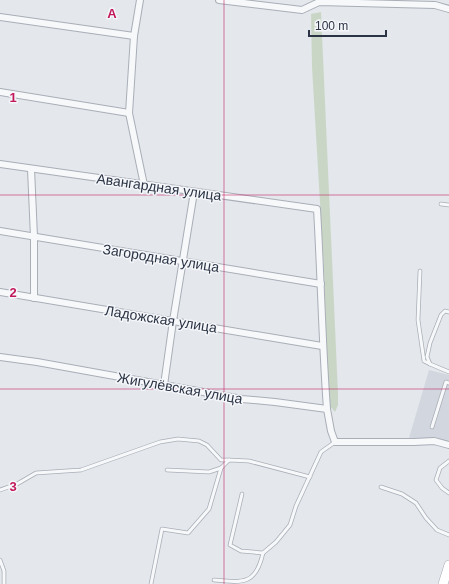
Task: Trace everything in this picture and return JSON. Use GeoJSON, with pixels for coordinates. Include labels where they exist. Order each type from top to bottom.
{"type":"FeatureCollection","features":[{"type":"Feature","properties":{"kind":"street"},"geometry":{"type":"LineString","coordinates":[[140,0],[134,36],[129,113],[144,185]]}},
{"type":"Feature","properties":{"kind":"street"},"geometry":{"type":"LineString","coordinates":[[219,0],[302,10],[319,2],[435,5],[449,9]]}},
{"type":"Feature","properties":{"kind":"street"},"geometry":{"type":"LineString","coordinates":[[0,16],[134,36]]}},
{"type":"Feature","properties":{"kind":"street"},"geometry":{"type":"LineString","coordinates":[[0,92],[129,113]]}},
{"type":"Feature","properties":{"kind":"street","name":"Авангардная улица"},"geometry":{"type":"LineString","coordinates":[[0,164],[317,209],[321,284]]}},
{"type":"Feature","properties":{"kind":"street"},"geometry":{"type":"LineString","coordinates":[[31,169],[34,237],[34,298]]}},
{"type":"Feature","properties":{"kind":"street"},"geometry":{"type":"LineString","coordinates":[[164,385],[194,192]]}},
{"type":"Feature","properties":{"kind":"street","name":"Загородная улица"},"geometry":{"type":"LineString","coordinates":[[0,231],[321,284]]}},
{"type":"Feature","properties":{"kind":"street"},"geometry":{"type":"LineString","coordinates":[[321,284],[322,346],[327,409],[331,431],[335,442],[434,441],[449,445]]}},
{"type":"Feature","properties":{"kind":"street","name":"Ладожская улица"},"geometry":{"type":"LineString","coordinates":[[0,292],[322,346]]}},
{"type":"Feature","properties":{"kind":"street","name":"Жигулёвская улица"},"geometry":{"type":"LineString","coordinates":[[0,357],[242,399],[327,409]]}},
{"type":"Feature","properties":{"kind":"street"},"geometry":{"type":"LineString","coordinates":[[443,584],[449,565]]}},
{"type":"Feature","properties":{"kind":"lane"},"geometry":{"type":"LineString","coordinates":[[441,204],[449,205]]}},
{"type":"Feature","properties":{"kind":"lane"},"geometry":{"type":"LineString","coordinates":[[420,271],[418,320],[424,361],[449,372]]}},
{"type":"Feature","properties":{"kind":"lane"},"geometry":{"type":"LineString","coordinates":[[430,364],[427,357],[430,343],[441,315],[446,311],[449,312]]}},
{"type":"Feature","properties":{"kind":"lane"},"geometry":{"type":"LineString","coordinates":[[432,427],[446,382],[449,383]]}},
{"type":"Feature","properties":{"kind":"lane"},"geometry":{"type":"LineString","coordinates":[[0,490],[17,484],[36,473],[81,470],[160,442],[178,439],[199,441],[207,445],[221,460],[249,461],[310,477]]}},
{"type":"Feature","properties":{"kind":"lane"},"geometry":{"type":"LineString","coordinates":[[214,580],[245,583],[255,578],[261,566],[263,553],[276,542],[290,525],[296,506],[321,452],[335,442]]}},
{"type":"Feature","properties":{"kind":"lane"},"geometry":{"type":"LineString","coordinates":[[167,470],[209,472],[221,468],[229,460]]}},
{"type":"Feature","properties":{"kind":"lane"},"geometry":{"type":"LineString","coordinates":[[449,461],[440,468],[436,480],[442,488],[449,493]]}},
{"type":"Feature","properties":{"kind":"lane"},"geometry":{"type":"LineString","coordinates":[[151,584],[162,529],[188,532],[209,509],[221,468]]}},
{"type":"Feature","properties":{"kind":"lane"},"geometry":{"type":"LineString","coordinates":[[381,487],[402,494],[416,503],[426,518],[437,530],[449,535]]}},
{"type":"Feature","properties":{"kind":"lane"},"geometry":{"type":"LineString","coordinates":[[242,494],[230,545],[241,551],[263,553]]}},
{"type":"Feature","properties":{"kind":"lane"},"geometry":{"type":"LineString","coordinates":[[0,560],[4,570],[4,584]]}},
{"type":"Feature","properties":{"kind":"shaded area"},"geometry":{"type":"Polygon","coordinates":[[[429,370],[449,375],[449,440],[409,438],[429,370]]]}},
{"type":"Feature","properties":{"kind":"green space"},"geometry":{"type":"Polygon","coordinates":[[[321,12],[338,394],[338,405],[335,412],[330,406],[328,395],[324,270],[312,67],[311,14],[321,12]]]}}]}
